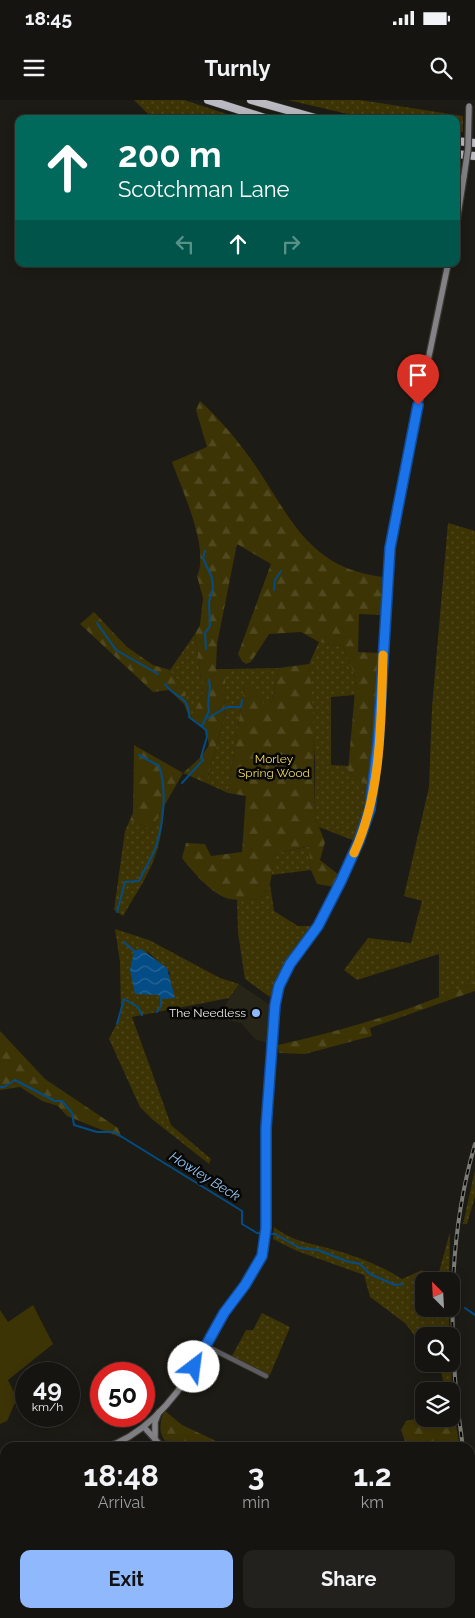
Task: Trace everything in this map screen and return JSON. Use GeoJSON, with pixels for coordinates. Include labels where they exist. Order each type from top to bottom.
{"type":"FeatureCollection","features":[{"type":"Feature","properties":{"kind":"highway"},"geometry":{"type":"LineString","coordinates":[[208,100],[255,115]]}},
{"type":"Feature","properties":{"kind":"highway"},"geometry":{"type":"LineString","coordinates":[[250,100],[304,115]]}},
{"type":"Feature","properties":{"kind":"highway"},"geometry":{"type":"LineString","coordinates":[[460,141],[475,143]]}},
{"type":"Feature","properties":{"kind":"highway"},"geometry":{"type":"LineString","coordinates":[[460,154],[475,156]]}},
{"type":"Feature","properties":{"kind":"main road"},"geometry":{"type":"LineString","coordinates":[[460,200],[468,149],[469,103]]}},
{"type":"Feature","properties":{"kind":"main road"},"geometry":{"type":"LineString","coordinates":[[155,1415],[189,1376],[224,1313],[262,1256],[266,1228],[266,1128],[275,1005],[279,986],[290,964],[318,926],[341,881],[359,841],[370,809],[378,743],[390,548],[447,267]]}},
{"type":"Feature","properties":{"kind":"main road"},"geometry":{"type":"LineString","coordinates":[[155,1439],[155,1422],[160,1410]]}},
{"type":"Feature","properties":{"kind":"main road"},"geometry":{"type":"LineString","coordinates":[[118,1442],[144,1427],[158,1442]]}},
{"type":"Feature","properties":{"kind":"street"},"geometry":{"type":"LineString","coordinates":[[206,1346],[266,1376]]}},
{"type":"Feature","properties":{"kind":"shaded area"},"geometry":{"type":"Polygon","coordinates":[[[239,984],[270,1005],[267,1043],[255,1039],[241,1023],[218,1018],[239,984]]]}},
{"type":"Feature","properties":{"kind":"green space"},"geometry":{"type":"Polygon","coordinates":[[[134,100],[184,100],[230,115],[149,115],[134,100]]]}},
{"type":"Feature","properties":{"kind":"green space"},"geometry":{"type":"Polygon","coordinates":[[[288,100],[360,100],[457,115],[352,115],[288,100]]]}},
{"type":"Feature","properties":{"kind":"green space"},"geometry":{"type":"Polygon","coordinates":[[[460,116],[463,116],[463,132],[460,132],[460,116]]]}},
{"type":"Feature","properties":{"kind":"green space"},"geometry":{"type":"Polygon","coordinates":[[[200,401],[225,426],[240,445],[289,518],[315,548],[331,560],[345,567],[382,577],[381,615],[359,614],[358,652],[380,653],[370,788],[348,771],[356,679],[343,646],[319,642],[301,632],[269,634],[251,662],[246,664],[238,654],[271,564],[237,544],[217,644],[216,669],[226,669],[224,719],[206,783],[183,773],[201,757],[209,745],[206,730],[190,719],[203,694],[195,634],[200,625],[203,598],[197,576],[200,564],[200,551],[188,503],[172,462],[207,447],[196,410],[200,401]]]}},
{"type":"Feature","properties":{"kind":"green space"},"geometry":{"type":"Polygon","coordinates":[[[448,523],[475,531],[475,982],[439,998],[439,954],[357,980],[344,970],[368,938],[411,943],[422,901],[404,896],[429,787],[432,708],[448,523]]]}},
{"type":"Feature","properties":{"kind":"green space"},"geometry":{"type":"Polygon","coordinates":[[[94,612],[127,647],[153,665],[170,670],[186,693],[184,704],[169,690],[153,692],[80,624],[94,612]]]}},
{"type":"Feature","properties":{"kind":"green space"},"geometry":{"type":"Polygon","coordinates":[[[195,634],[203,694],[190,719],[184,704],[186,693],[170,670],[195,634]]]}},
{"type":"Feature","properties":{"kind":"green space"},"geometry":{"type":"Polygon","coordinates":[[[319,642],[343,646],[356,679],[355,695],[331,697],[331,765],[349,766],[348,771],[370,788],[355,841],[319,827],[315,817],[315,764],[309,664],[319,642]]]}},
{"type":"Feature","properties":{"kind":"green space","name":"Morley Spring Wood"},"geometry":{"type":"Polygon","coordinates":[[[309,664],[313,707],[315,817],[325,842],[320,860],[339,875],[334,887],[317,884],[311,870],[309,846],[275,854],[270,884],[259,900],[226,898],[208,886],[182,858],[186,843],[205,844],[211,856],[242,852],[246,796],[228,793],[244,686],[262,690],[263,704],[271,704],[279,668],[309,664]]]}},
{"type":"Feature","properties":{"kind":"green space"},"geometry":{"type":"Polygon","coordinates":[[[279,668],[271,704],[262,704],[244,686],[228,793],[206,783],[224,719],[226,669],[279,668]]]}},
{"type":"Feature","properties":{"kind":"green space"},"geometry":{"type":"Polygon","coordinates":[[[134,745],[183,773],[151,829],[130,820],[133,813],[134,745]]]}},
{"type":"Feature","properties":{"kind":"green space"},"geometry":{"type":"Polygon","coordinates":[[[163,808],[160,839],[152,865],[123,916],[114,910],[125,831],[130,820],[151,829],[163,808]]]}},
{"type":"Feature","properties":{"kind":"green space"},"geometry":{"type":"Polygon","coordinates":[[[310,846],[311,870],[271,875],[275,854],[310,846]]]}},
{"type":"Feature","properties":{"kind":"green space"},"geometry":{"type":"Polygon","coordinates":[[[270,884],[274,911],[298,926],[314,926],[286,961],[270,997],[245,979],[238,933],[237,899],[259,900],[270,884]]]}},
{"type":"Feature","properties":{"kind":"green space"},"geometry":{"type":"Polygon","coordinates":[[[115,929],[149,940],[220,978],[239,984],[229,998],[132,1017],[171,1125],[211,1159],[209,1164],[152,1119],[140,1107],[109,1039],[121,1015],[120,962],[115,929]],[[147,951],[159,995],[162,999],[170,973],[147,951]]]}},
{"type":"Feature","properties":{"kind":"green space"},"geometry":{"type":"Polygon","coordinates":[[[475,982],[475,991],[370,1028],[372,1036],[305,1054],[279,1053],[278,1045],[378,1018],[427,1002],[475,982]]]}},
{"type":"Feature","properties":{"kind":"green space"},"geometry":{"type":"Polygon","coordinates":[[[0,1031],[45,1079],[118,1128],[122,1138],[67,1116],[58,1106],[42,1101],[20,1087],[0,1090],[0,1031]]]}},
{"type":"Feature","properties":{"kind":"green space"},"geometry":{"type":"Polygon","coordinates":[[[475,1170],[475,1196],[467,1224],[463,1224],[475,1170]]]}},
{"type":"Feature","properties":{"kind":"green space"},"geometry":{"type":"Polygon","coordinates":[[[274,1227],[294,1239],[368,1261],[402,1279],[415,1273],[415,1318],[449,1318],[449,1327],[415,1327],[415,1336],[405,1323],[370,1297],[364,1275],[297,1251],[273,1239],[274,1227]]]}},
{"type":"Feature","properties":{"kind":"green space"},"geometry":{"type":"Polygon","coordinates":[[[450,1232],[449,1272],[439,1272],[450,1232]]]}},
{"type":"Feature","properties":{"kind":"green space"},"geometry":{"type":"Polygon","coordinates":[[[33,1305],[53,1344],[30,1362],[15,1362],[15,1374],[8,1380],[15,1394],[15,1403],[7,1421],[0,1424],[0,1310],[8,1322],[33,1305]]]}},
{"type":"Feature","properties":{"kind":"green space"},"geometry":{"type":"Polygon","coordinates":[[[262,1313],[290,1327],[270,1375],[232,1356],[246,1330],[253,1330],[262,1313]]]}},
{"type":"Feature","properties":{"kind":"green space"},"geometry":{"type":"Polygon","coordinates":[[[441,1372],[451,1372],[452,1382],[443,1382],[441,1372]]]}},
{"type":"Feature","properties":{"kind":"green space"},"geometry":{"type":"Polygon","coordinates":[[[164,1410],[182,1425],[218,1442],[166,1442],[160,1430],[164,1410]]]}},
{"type":"Feature","properties":{"kind":"green space"},"geometry":{"type":"Polygon","coordinates":[[[415,1419],[415,1427],[456,1427],[459,1442],[405,1442],[401,1430],[406,1421],[415,1419]]]}},
{"type":"Feature","properties":{"kind":"water"},"geometry":{"type":"Polygon","coordinates":[[[141,949],[167,968],[175,998],[161,999],[159,995],[135,994],[130,970],[134,951],[141,949]]]}},
{"type":"Feature","properties":{"kind":"waterway"},"geometry":{"type":"LineString","coordinates":[[205,551],[203,558],[212,578],[213,588],[209,602],[210,626],[205,633],[206,649]]}},
{"type":"Feature","properties":{"kind":"waterway"},"geometry":{"type":"LineString","coordinates":[[274,590],[275,580],[281,571]]}},
{"type":"Feature","properties":{"kind":"waterway"},"geometry":{"type":"LineString","coordinates":[[97,623],[116,650],[158,674]]}},
{"type":"Feature","properties":{"kind":"waterway"},"geometry":{"type":"LineString","coordinates":[[202,726],[209,711],[209,680]]}},
{"type":"Feature","properties":{"kind":"waterway"},"geometry":{"type":"LineString","coordinates":[[165,684],[187,704],[189,717],[206,730],[207,737],[201,757],[203,760],[182,783]]}},
{"type":"Feature","properties":{"kind":"waterway"},"geometry":{"type":"LineString","coordinates":[[208,718],[227,707],[241,707],[242,700]]}},
{"type":"Feature","properties":{"kind":"waterway"},"geometry":{"type":"LineString","coordinates":[[117,912],[125,882],[139,881],[152,855],[159,837],[163,816],[164,795],[159,766],[139,755]]}},
{"type":"Feature","properties":{"kind":"waterway"},"geometry":{"type":"LineString","coordinates":[[124,942],[134,951]]}},
{"type":"Feature","properties":{"kind":"waterway"},"geometry":{"type":"LineString","coordinates":[[117,1024],[124,999],[138,1007],[142,1015]]}},
{"type":"Feature","properties":{"kind":"waterway"},"geometry":{"type":"LineString","coordinates":[[157,1012],[161,1006],[161,999]]}},
{"type":"Feature","properties":{"kind":"waterway","name":"Howley Beck"},"geometry":{"type":"LineString","coordinates":[[0,1087],[4,1087],[15,1080],[55,1101],[62,1101],[72,1113],[74,1125],[97,1132],[114,1132],[242,1211],[242,1224],[257,1233],[275,1234],[300,1248],[318,1250],[346,1261],[360,1264],[370,1274],[395,1285],[403,1284]]}},
{"type":"Feature","properties":{"kind":"waterway","name":"Howley Beck"},"geometry":{"type":"LineString","coordinates":[[465,1308],[475,1315]]}},
{"type":"Feature","properties":{"kind":"railway"},"geometry":{"type":"LineString","coordinates":[[462,1442],[454,1372],[452,1295],[459,1219],[475,1144]]}},
{"type":"Feature","properties":{"kind":"slow traffic"},"geometry":{"type":"LineString","coordinates":[[354,853],[366,825],[374,790],[383,655]]}},
{"type":"Feature","properties":{"kind":"place","name":"The Needless"},"geometry":{"type":"Point","coordinates":[256,1013]}},
{"type":"Feature","properties":{"kind":"route"},"geometry":{"type":"LineString","coordinates":[[194,1367],[224,1313],[245,1285],[262,1256],[266,1228],[266,1128],[275,1005],[279,986],[290,964],[318,926],[359,841],[370,809],[374,790],[382,693],[386,578],[395,514],[418,405]]}}]}
